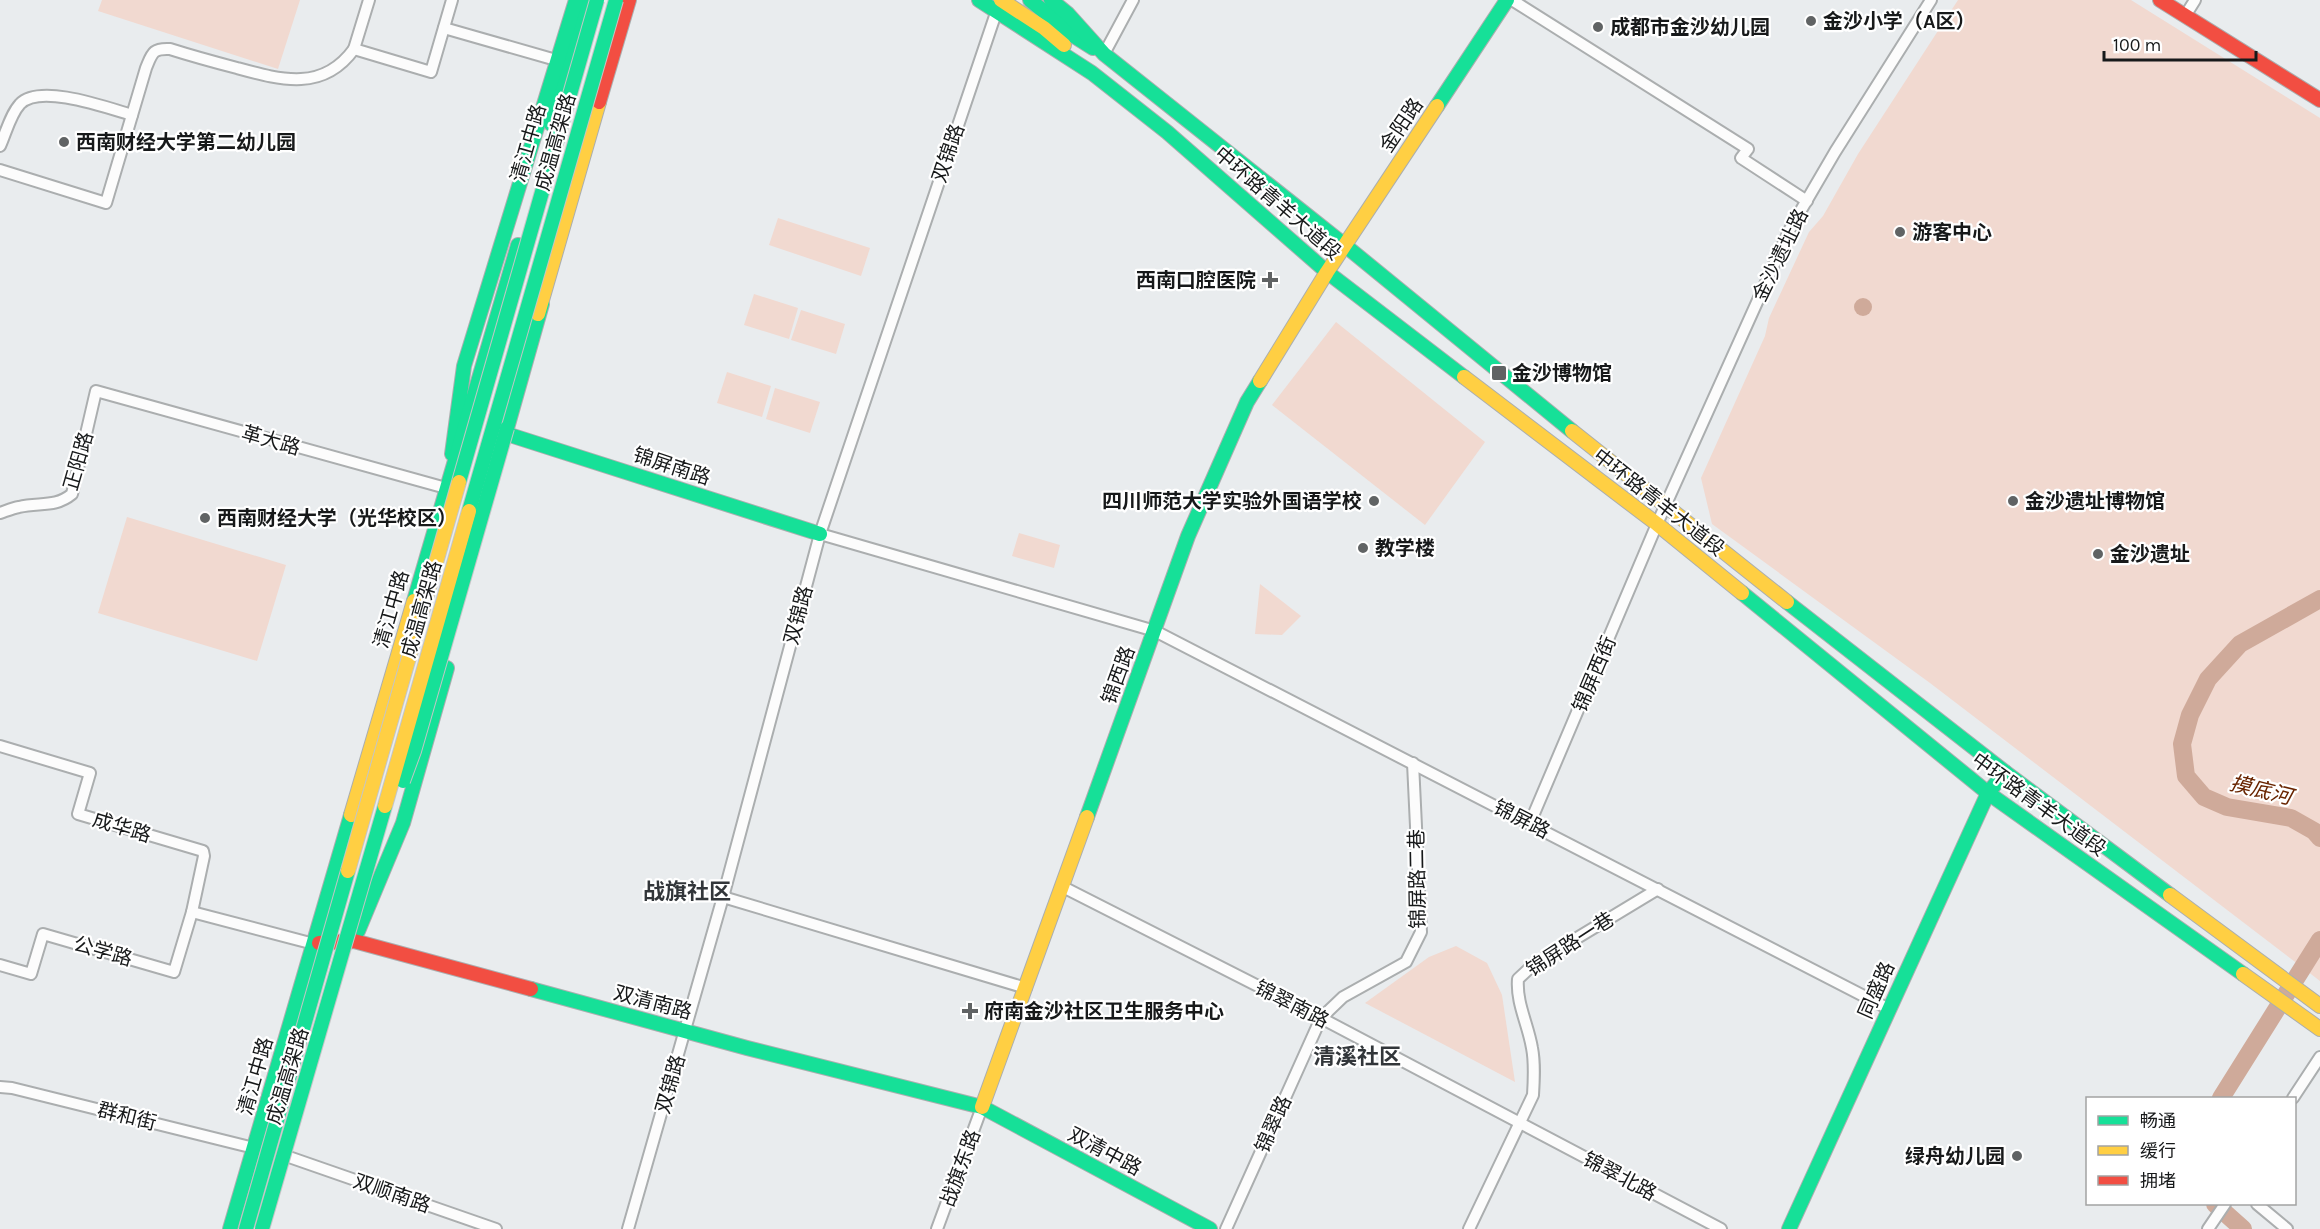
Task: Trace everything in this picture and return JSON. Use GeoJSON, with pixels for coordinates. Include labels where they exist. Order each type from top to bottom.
{"type":"FeatureCollection","features":[{"type":"Feature","properties":{"kind":"main road"},"geometry":{"type":"LineString","coordinates":[[450,488],[464,366],[576,0]]}},
{"type":"Feature","properties":{"kind":"main road"},"geometry":{"type":"LineString","coordinates":[[450,488],[481,358],[586,0]]}},
{"type":"Feature","properties":{"kind":"main road","name":"清江中路"},"geometry":{"type":"LineString","coordinates":[[232,1229],[450,488],[575,52],[586,0]]}},
{"type":"Feature","properties":{"kind":"main road","name":"成温高架路"},"geometry":{"type":"LineString","coordinates":[[246,1229],[450,488],[597,0]]}},
{"type":"Feature","properties":{"kind":"main road","name":"成温高架路"},"geometry":{"type":"LineString","coordinates":[[262,1229],[362,895],[401,749],[616,0]]}},
{"type":"Feature","properties":{"kind":"main road"},"geometry":{"type":"LineString","coordinates":[[354,941],[403,823],[510,432],[570,200],[629,0]]}},
{"type":"Feature","properties":{"kind":"main road","name":"中环路青羊大道段"},"geometry":{"type":"LineString","coordinates":[[980,0],[999,5],[1092,73],[1167,132],[1327,272],[1658,524],[1988,793],[2320,1029]]}},
{"type":"Feature","properties":{"kind":"main road"},"geometry":{"type":"LineString","coordinates":[[1030,0],[1074,36],[1104,54]]}},
{"type":"Feature","properties":{"kind":"main road","name":"中环路青羊大道段"},"geometry":{"type":"LineString","coordinates":[[1051,0],[1068,14],[1104,54],[1665,507],[2005,772],[2314,1002]]}},
{"type":"Feature","properties":{"kind":"main road","name":"金阳路"},"geometry":{"type":"LineString","coordinates":[[1327,272],[1507,0]]}},
{"type":"Feature","properties":{"kind":"main road"},"geometry":{"type":"LineString","coordinates":[[2160,0],[2320,100]]}},
{"type":"Feature","properties":{"kind":"main road","name":"锦西路"},"geometry":{"type":"LineString","coordinates":[[982,1107],[1188,536],[1247,402],[1327,272]]}},
{"type":"Feature","properties":{"kind":"main road"},"geometry":{"type":"LineString","coordinates":[[268,1229],[354,941],[498,433],[542,304]]}},
{"type":"Feature","properties":{"kind":"main road"},"geometry":{"type":"LineString","coordinates":[[362,895],[414,751],[510,432]]}},
{"type":"Feature","properties":{"kind":"main road","name":"锦屏南路"},"geometry":{"type":"LineString","coordinates":[[510,432],[820,534]]}},
{"type":"Feature","properties":{"kind":"main road","name":"同盛路"},"geometry":{"type":"LineString","coordinates":[[1790,1229],[1988,793],[2005,772]]}},
{"type":"Feature","properties":{"kind":"main road","name":"双清南路"},"geometry":{"type":"LineString","coordinates":[[314,944],[354,941],[685,1031],[982,1107]]}},
{"type":"Feature","properties":{"kind":"main road","name":"双清中路"},"geometry":{"type":"LineString","coordinates":[[982,1107],[1210,1229]]}},
{"type":"Feature","properties":{"kind":"main road"},"geometry":{"type":"LineString","coordinates":[[232,1229],[249,1174],[277,1120]]}},
{"type":"Feature","properties":{"kind":"street"},"geometry":{"type":"LineString","coordinates":[[0,170],[106,203],[152,54],[159,49],[170,49],[288,81],[310,79],[346,61],[354,49],[369,0]]}},
{"type":"Feature","properties":{"kind":"street"},"geometry":{"type":"LineString","coordinates":[[354,49],[431,72],[452,0]]}},
{"type":"Feature","properties":{"kind":"street"},"geometry":{"type":"LineString","coordinates":[[1104,54],[1134,0]]}},
{"type":"Feature","properties":{"kind":"street"},"geometry":{"type":"LineString","coordinates":[[1512,0],[1748,149],[1741,158],[1807,201]]}},
{"type":"Feature","properties":{"kind":"street","name":"金沙遗址路"},"geometry":{"type":"LineString","coordinates":[[1658,524],[1790,229],[1835,152],[1931,0]]}},
{"type":"Feature","properties":{"kind":"street"},"geometry":{"type":"LineString","coordinates":[[2185,16],[2195,0]]}},
{"type":"Feature","properties":{"kind":"street","name":"双锦路"},"geometry":{"type":"LineString","coordinates":[[628,1229],[723,897],[820,534],[999,5]]}},
{"type":"Feature","properties":{"kind":"street"},"geometry":{"type":"LineString","coordinates":[[444,28],[556,60]]}},
{"type":"Feature","properties":{"kind":"street"},"geometry":{"type":"LineString","coordinates":[[0,146],[12,118],[27,99],[42,96],[69,99],[132,115]]}},
{"type":"Feature","properties":{"kind":"street","name":"革大路"},"geometry":{"type":"LineString","coordinates":[[96,391],[450,488]]}},
{"type":"Feature","properties":{"kind":"street","name":"正阳路"},"geometry":{"type":"LineString","coordinates":[[0,513],[20,506],[54,505],[64,501],[72,494],[96,391]]}},
{"type":"Feature","properties":{"kind":"street","name":"锦屏西街"},"geometry":{"type":"LineString","coordinates":[[1530,823],[1658,524]]}},
{"type":"Feature","properties":{"kind":"street","name":"锦屏路"},"geometry":{"type":"LineString","coordinates":[[820,534],[1155,631],[1889,1009]]}},
{"type":"Feature","properties":{"kind":"street","name":"成华路"},"geometry":{"type":"LineString","coordinates":[[0,746],[90,773],[78,814],[203,851],[204,856],[192,912]]}},
{"type":"Feature","properties":{"kind":"street","name":"锦屏路二巷"},"geometry":{"type":"LineString","coordinates":[[1320,1018],[1343,997],[1406,962],[1421,932],[1413,763]]}},
{"type":"Feature","properties":{"kind":"street","name":"锦翠南路"},"geometry":{"type":"LineString","coordinates":[[1063,887],[1520,1123]]}},
{"type":"Feature","properties":{"kind":"street","name":"锦屏路一巷"},"geometry":{"type":"LineString","coordinates":[[1520,1123],[1533,1095],[1535,1071],[1532,1047],[1517,993],[1518,979],[1534,964],[1658,889]]}},
{"type":"Feature","properties":{"kind":"street"},"geometry":{"type":"LineString","coordinates":[[723,897],[1026,988]]}},
{"type":"Feature","properties":{"kind":"street"},"geometry":{"type":"LineString","coordinates":[[192,912],[314,944]]}},
{"type":"Feature","properties":{"kind":"street","name":"公学路"},"geometry":{"type":"LineString","coordinates":[[0,965],[31,974],[43,934],[174,972],[192,912]]}},
{"type":"Feature","properties":{"kind":"street","name":"锦翠路"},"geometry":{"type":"LineString","coordinates":[[1226,1229],[1320,1018]]}},
{"type":"Feature","properties":{"kind":"street"},"geometry":{"type":"LineString","coordinates":[[2294,1097],[2320,1057]]}},
{"type":"Feature","properties":{"kind":"street","name":"群和街"},"geometry":{"type":"LineString","coordinates":[[0,1087],[12,1088],[254,1148]]}},
{"type":"Feature","properties":{"kind":"street","name":"战旗东路"},"geometry":{"type":"LineString","coordinates":[[937,1229],[982,1107]]}},
{"type":"Feature","properties":{"kind":"street"},"geometry":{"type":"LineString","coordinates":[[1469,1229],[1520,1123]]}},
{"type":"Feature","properties":{"kind":"street","name":"锦翠北路"},"geometry":{"type":"LineString","coordinates":[[1520,1123],[1721,1229]]}},
{"type":"Feature","properties":{"kind":"street","name":"双顺南路"},"geometry":{"type":"LineString","coordinates":[[289,1157],[496,1229]]}},
{"type":"Feature","properties":{"kind":"street"},"geometry":{"type":"LineString","coordinates":[[2208,1229],[2223,1205]]}},
{"type":"Feature","properties":{"kind":"street"},"geometry":{"type":"LineString","coordinates":[[2259,1205],[2287,1229]]}},
{"type":"Feature","properties":{"kind":"shaded area"},"geometry":{"type":"Polygon","coordinates":[[[102,0],[300,0],[278,69],[98,11],[102,0]]]}},
{"type":"Feature","properties":{"kind":"shaded area","name":"金沙遗址博物馆"},"geometry":{"type":"Polygon","coordinates":[[[1958,0],[2131,0],[2320,118],[2320,981],[1930,683],[1712,524],[1701,478],[1765,336],[1769,318],[1809,232],[1823,216],[1858,154],[1958,0]]]}},
{"type":"Feature","properties":{"kind":"shaded area"},"geometry":{"type":"Polygon","coordinates":[[[778,218],[870,248],[861,276],[769,245],[778,218]]]}},
{"type":"Feature","properties":{"kind":"shaded area"},"geometry":{"type":"Polygon","coordinates":[[[754,294],[798,308],[789,339],[744,325],[754,294]]]}},
{"type":"Feature","properties":{"kind":"shaded area"},"geometry":{"type":"Polygon","coordinates":[[[1863,298],[1869,301],[1872,307],[1869,313],[1863,316],[1857,313],[1854,307],[1857,301],[1863,298]]]}},
{"type":"Feature","properties":{"kind":"shaded area"},"geometry":{"type":"Polygon","coordinates":[[[801,310],[845,324],[836,354],[791,340],[801,310]]]}},
{"type":"Feature","properties":{"kind":"shaded area"},"geometry":{"type":"Polygon","coordinates":[[[1336,322],[1485,442],[1425,525],[1272,405],[1336,322]]]}},
{"type":"Feature","properties":{"kind":"shaded area"},"geometry":{"type":"Polygon","coordinates":[[[727,372],[771,386],[762,417],[717,403],[727,372]]]}},
{"type":"Feature","properties":{"kind":"shaded area"},"geometry":{"type":"Polygon","coordinates":[[[775,388],[820,402],[810,433],[766,419],[775,388]]]}},
{"type":"Feature","properties":{"kind":"shaded area"},"geometry":{"type":"Polygon","coordinates":[[[127,517],[286,565],[257,661],[98,613],[127,517]]]}},
{"type":"Feature","properties":{"kind":"shaded area"},"geometry":{"type":"Polygon","coordinates":[[[1019,533],[1060,545],[1054,568],[1012,556],[1019,533]]]}},
{"type":"Feature","properties":{"kind":"shaded area"},"geometry":{"type":"Polygon","coordinates":[[[1260,584],[1301,616],[1282,635],[1255,634],[1260,584]]]}},
{"type":"Feature","properties":{"kind":"shaded area"},"geometry":{"type":"Polygon","coordinates":[[[1456,946],[1487,963],[1502,995],[1515,1082],[1365,1003],[1429,957],[1456,946]]]}},
{"type":"Feature","properties":{"kind":"waterway","name":"摸底河"},"geometry":{"type":"LineString","coordinates":[[2320,599],[2240,644],[2208,679],[2190,715],[2182,744],[2186,776],[2204,797],[2227,807],[2291,818],[2314,831],[2320,838]]}},
{"type":"Feature","properties":{"kind":"waterway","name":"摸底河"},"geometry":{"type":"LineString","coordinates":[[2222,1097],[2320,940]]}},
{"type":"Feature","properties":{"kind":"waterway","name":"摸底河"},"geometry":{"type":"LineString","coordinates":[[2216,1205],[2243,1229]]}},
{"type":"Feature","properties":{"kind":"traffic: fast"},"geometry":{"type":"LineString","coordinates":[[452,454],[464,366],[576,0]]}},
{"type":"Feature","properties":{"kind":"traffic: fast"},"geometry":{"type":"LineString","coordinates":[[551,124],[585,0]]}},
{"type":"Feature","properties":{"kind":"traffic: fast"},"geometry":{"type":"LineString","coordinates":[[459,482],[597,0]]}},
{"type":"Feature","properties":{"kind":"traffic: fast"},"geometry":{"type":"LineString","coordinates":[[469,511],[616,0]]}},
{"type":"Feature","properties":{"kind":"traffic: fast"},"geometry":{"type":"LineString","coordinates":[[979,0],[1092,73],[1167,132],[1327,272],[1464,377]]}},
{"type":"Feature","properties":{"kind":"traffic: fast"},"geometry":{"type":"LineString","coordinates":[[1030,0],[1074,36],[1093,48]]}},
{"type":"Feature","properties":{"kind":"traffic: fast"},"geometry":{"type":"LineString","coordinates":[[1051,0],[1068,14],[1104,54],[1342,243],[1572,431]]}},
{"type":"Feature","properties":{"kind":"traffic: fast"},"geometry":{"type":"LineString","coordinates":[[1437,106],[1507,0]]}},
{"type":"Feature","properties":{"kind":"traffic: fast"},"geometry":{"type":"LineString","coordinates":[[414,601],[518,245]]}},
{"type":"Feature","properties":{"kind":"traffic: fast"},"geometry":{"type":"LineString","coordinates":[[507,428],[542,304]]}},
{"type":"Feature","properties":{"kind":"traffic: fast"},"geometry":{"type":"LineString","coordinates":[[1087,817],[1188,536],[1247,402],[1260,381]]}},
{"type":"Feature","properties":{"kind":"traffic: fast"},"geometry":{"type":"LineString","coordinates":[[403,781],[414,751],[507,428]]}},
{"type":"Feature","properties":{"kind":"traffic: fast"},"geometry":{"type":"LineString","coordinates":[[513,436],[820,534]]}},
{"type":"Feature","properties":{"kind":"traffic: fast"},"geometry":{"type":"LineString","coordinates":[[1742,593],[1988,793],[2243,974]]}},
{"type":"Feature","properties":{"kind":"traffic: fast"},"geometry":{"type":"LineString","coordinates":[[1787,602],[2005,772],[2170,895]]}},
{"type":"Feature","properties":{"kind":"traffic: fast"},"geometry":{"type":"LineString","coordinates":[[358,931],[403,823],[447,668]]}},
{"type":"Feature","properties":{"kind":"traffic: fast"},"geometry":{"type":"LineString","coordinates":[[1789,1229],[1988,793],[2005,772]]}},
{"type":"Feature","properties":{"kind":"traffic: fast"},"geometry":{"type":"LineString","coordinates":[[262,1229],[385,806]]}},
{"type":"Feature","properties":{"kind":"traffic: fast"},"geometry":{"type":"LineString","coordinates":[[230,1229],[351,815]]}},
{"type":"Feature","properties":{"kind":"traffic: fast"},"geometry":{"type":"LineString","coordinates":[[246,1229],[348,871]]}},
{"type":"Feature","properties":{"kind":"traffic: fast"},"geometry":{"type":"LineString","coordinates":[[531,989],[747,1048],[982,1107],[1210,1229]]}},
{"type":"Feature","properties":{"kind":"traffic: slow"},"geometry":{"type":"LineString","coordinates":[[1001,0],[1044,28],[1064,45]]}},
{"type":"Feature","properties":{"kind":"traffic: slow"},"geometry":{"type":"LineString","coordinates":[[538,314],[599,102]]}},
{"type":"Feature","properties":{"kind":"traffic: slow"},"geometry":{"type":"LineString","coordinates":[[1260,381],[1327,272],[1437,106]]}},
{"type":"Feature","properties":{"kind":"traffic: slow"},"geometry":{"type":"LineString","coordinates":[[1464,377],[1657,524],[1742,593]]}},
{"type":"Feature","properties":{"kind":"traffic: slow"},"geometry":{"type":"LineString","coordinates":[[1572,431],[1787,602]]}},
{"type":"Feature","properties":{"kind":"traffic: slow"},"geometry":{"type":"LineString","coordinates":[[348,871],[459,482]]}},
{"type":"Feature","properties":{"kind":"traffic: slow"},"geometry":{"type":"LineString","coordinates":[[385,806],[469,511]]}},
{"type":"Feature","properties":{"kind":"traffic: slow"},"geometry":{"type":"LineString","coordinates":[[351,815],[414,601]]}},
{"type":"Feature","properties":{"kind":"traffic: slow"},"geometry":{"type":"LineString","coordinates":[[982,1107],[1087,817]]}},
{"type":"Feature","properties":{"kind":"traffic: slow"},"geometry":{"type":"LineString","coordinates":[[2170,895],[2320,1006]]}},
{"type":"Feature","properties":{"kind":"traffic: slow"},"geometry":{"type":"LineString","coordinates":[[2243,974],[2320,1029]]}},
{"type":"Feature","properties":{"kind":"traffic: jam"},"geometry":{"type":"LineString","coordinates":[[599,102],[629,0]]}},
{"type":"Feature","properties":{"kind":"traffic: jam"},"geometry":{"type":"LineString","coordinates":[[2160,0],[2320,100]]}},
{"type":"Feature","properties":{"kind":"traffic: jam"},"geometry":{"type":"LineString","coordinates":[[319,943],[354,941],[531,989]]}},
{"type":"Feature","properties":{"kind":"place","name":"金沙小学（A区）"},"geometry":{"type":"Point","coordinates":[1811,21]}},
{"type":"Feature","properties":{"kind":"place","name":"成都市金沙幼儿园"},"geometry":{"type":"Point","coordinates":[1598,27]}},
{"type":"Feature","properties":{"kind":"place","name":"西南财经大学第二幼儿园"},"geometry":{"type":"Point","coordinates":[64,142]}},
{"type":"Feature","properties":{"kind":"place","name":"游客中心"},"geometry":{"type":"Point","coordinates":[1900,232]}},
{"type":"Feature","properties":{"kind":"place","name":"西南口腔医院"},"geometry":{"type":"Point","coordinates":[1270,280]}},
{"type":"Feature","properties":{"kind":"place","name":"金沙博物馆"},"geometry":{"type":"Point","coordinates":[1499,373]}},
{"type":"Feature","properties":{"kind":"place","name":"四川师范大学实验外国语学校"},"geometry":{"type":"Point","coordinates":[1374,501]}},
{"type":"Feature","properties":{"kind":"place","name":"金沙遗址博物馆"},"geometry":{"type":"Point","coordinates":[2013,501]}},
{"type":"Feature","properties":{"kind":"place","name":"西南财经大学（光华校区）"},"geometry":{"type":"Point","coordinates":[205,518]}},
{"type":"Feature","properties":{"kind":"place","name":"教学楼"},"geometry":{"type":"Point","coordinates":[1363,548]}},
{"type":"Feature","properties":{"kind":"place","name":"金沙遗址"},"geometry":{"type":"Point","coordinates":[2098,554]}},
{"type":"Feature","properties":{"kind":"place","name":"府南金沙社区卫生服务中心"},"geometry":{"type":"Point","coordinates":[970,1011]}},
{"type":"Feature","properties":{"kind":"place","name":"绿舟幼儿园"},"geometry":{"type":"Point","coordinates":[2017,1156]}},
{"type":"Feature","properties":{"kind":"district","name":"战旗社区"},"geometry":{"type":"Point","coordinates":[687,891]}},
{"type":"Feature","properties":{"kind":"district","name":"清溪社区"},"geometry":{"type":"Point","coordinates":[1357,1056]}}]}
